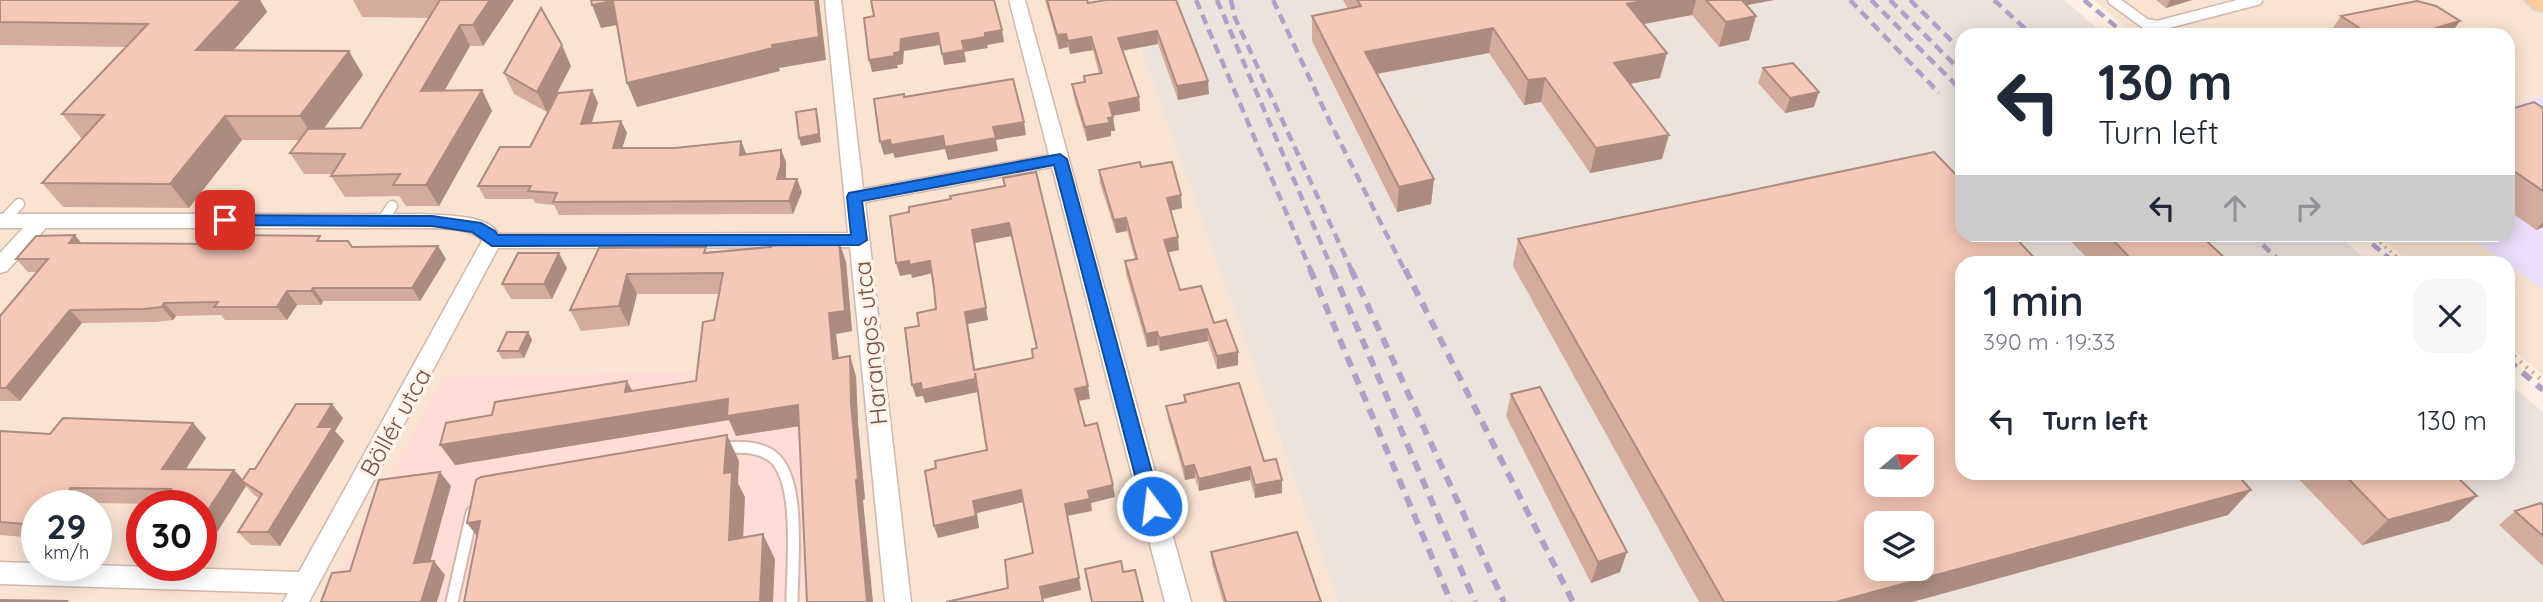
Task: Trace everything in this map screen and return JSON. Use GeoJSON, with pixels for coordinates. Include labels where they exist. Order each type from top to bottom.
{"type":"FeatureCollection","features":[{"type":"Feature","properties":{"kind":"main road"},"geometry":{"type":"LineString","coordinates":[[2538,0],[2543,3]]}},
{"type":"Feature","properties":{"kind":"street","name":"Harangos utca"},"geometry":{"type":"LineString","coordinates":[[833,0],[898,602]]}},
{"type":"Feature","properties":{"kind":"street"},"geometry":{"type":"LineString","coordinates":[[1017,0],[1178,602]]}},
{"type":"Feature","properties":{"kind":"street"},"geometry":{"type":"LineString","coordinates":[[855,197],[1060,159]]}},
{"type":"Feature","properties":{"kind":"street"},"geometry":{"type":"LineString","coordinates":[[2,221],[388,213],[484,230],[492,241],[859,240]]}},
{"type":"Feature","properties":{"kind":"street"},"geometry":{"type":"LineString","coordinates":[[0,266],[41,221]]}},
{"type":"Feature","properties":{"kind":"street","name":"Böllér utca"},"geometry":{"type":"LineString","coordinates":[[301,592],[492,241]]}},
{"type":"Feature","properties":{"kind":"street"},"geometry":{"type":"LineString","coordinates":[[0,573],[301,592]]}},
{"type":"Feature","properties":{"kind":"lane"},"geometry":{"type":"LineString","coordinates":[[2113,0],[2141,21],[2157,26],[2257,0]]}},
{"type":"Feature","properties":{"kind":"lane"},"geometry":{"type":"LineString","coordinates":[[2,221],[19,204]]}},
{"type":"Feature","properties":{"kind":"lane"},"geometry":{"type":"LineString","coordinates":[[709,450],[734,447],[757,449],[773,458],[786,472],[792,490],[792,602]]}},
{"type":"Feature","properties":{"kind":"lane"},"geometry":{"type":"LineString","coordinates":[[452,602],[470,517],[478,503]]}},
{"type":"Feature","properties":{"kind":"path"},"geometry":{"type":"LineString","coordinates":[[2379,242],[2396,256]]}},
{"type":"Feature","properties":{"kind":"path"},"geometry":{"type":"LineString","coordinates":[[2515,357],[2543,381]]}},
{"type":"Feature","properties":{"kind":"shaded area"},"geometry":{"type":"Polygon","coordinates":[[[0,0],[1123,0],[1338,602],[0,602],[0,0]]]}},
{"type":"Feature","properties":{"kind":"shaded area"},"geometry":{"type":"Polygon","coordinates":[[[1123,0],[2064,0],[2097,28],[1955,28],[1955,242],[2345,242],[2362,256],[1955,256],[1955,480],[2515,480],[2515,388],[2543,412],[2543,602],[1338,602],[1123,0]]]}},
{"type":"Feature","properties":{"kind":"shaded area"},"geometry":{"type":"Polygon","coordinates":[[[2094,0],[2543,0],[2543,375],[2515,351],[2515,256],[2403,256],[2386,242],[2515,242],[2515,28],[2128,28],[2094,0]]]}},
{"type":"Feature","properties":{"kind":"shaded area"},"geometry":{"type":"Polygon","coordinates":[[[2543,96],[2543,289],[2515,269],[2515,256],[2497,256],[2477,242],[2515,242],[2515,105],[2543,96]]]}},
{"type":"Feature","properties":{"kind":"shaded area"},"geometry":{"type":"Polygon","coordinates":[[[705,372],[700,402],[856,376],[857,421],[873,602],[321,602],[444,376],[705,372]]]}},
{"type":"Feature","properties":{"kind":"building"},"geometry":{"type":"Polygon","coordinates":[[[0,0],[242,0],[196,50],[349,51],[300,116],[225,116],[170,184],[42,183],[104,115],[62,114],[148,24],[0,22],[0,0]]]}},
{"type":"Feature","properties":{"kind":"building"},"geometry":{"type":"Polygon","coordinates":[[[440,0],[490,0],[473,25],[460,25],[421,91],[482,90],[426,185],[393,185],[400,174],[331,176],[345,154],[290,153],[308,129],[361,128],[440,0]]]}},
{"type":"Feature","properties":{"kind":"building"},"geometry":{"type":"Polygon","coordinates":[[[591,0],[815,0],[819,37],[772,45],[773,48],[627,83],[613,1],[592,5],[591,0]]]}},
{"type":"Feature","properties":{"kind":"building"},"geometry":{"type":"Polygon","coordinates":[[[871,0],[994,0],[1002,30],[985,33],[985,37],[962,41],[964,50],[942,54],[938,33],[901,39],[900,52],[894,53],[895,56],[869,60],[864,18],[874,16],[871,0]]]}},
{"type":"Feature","properties":{"kind":"building"},"geometry":{"type":"Polygon","coordinates":[[[1047,0],[1087,0],[1088,3],[1107,0],[1176,0],[1208,81],[1177,86],[1157,31],[1118,38],[1139,97],[1109,103],[1113,117],[1108,118],[1110,123],[1085,127],[1072,84],[1085,82],[1084,76],[1102,73],[1091,37],[1068,41],[1066,34],[1057,35],[1047,0]]]}},
{"type":"Feature","properties":{"kind":"building"},"geometry":{"type":"Polygon","coordinates":[[[1357,0],[1648,0],[1627,4],[1667,53],[1614,63],[1669,135],[1596,148],[1545,78],[1528,80],[1493,28],[1365,52],[1434,179],[1399,187],[1312,16],[1361,6],[1357,0]]]}},
{"type":"Feature","properties":{"kind":"building"},"geometry":{"type":"Polygon","coordinates":[[[1706,0],[1742,0],[1756,16],[1726,22],[1706,0]]]}},
{"type":"Feature","properties":{"kind":"building"},"geometry":{"type":"Polygon","coordinates":[[[2417,1],[2436,6],[2460,21],[2436,28],[2359,28],[2341,16],[2417,1]]]}},
{"type":"Feature","properties":{"kind":"building"},"geometry":{"type":"Polygon","coordinates":[[[541,8],[562,45],[537,92],[504,73],[541,8]]]}},
{"type":"Feature","properties":{"kind":"building"},"geometry":{"type":"Polygon","coordinates":[[[1793,63],[1819,92],[1790,98],[1763,68],[1793,63]]]}},
{"type":"Feature","properties":{"kind":"building"},"geometry":{"type":"Polygon","coordinates":[[[1013,79],[1024,122],[993,127],[996,138],[945,147],[943,136],[891,145],[890,140],[880,142],[874,99],[904,94],[904,97],[1013,79]]]}},
{"type":"Feature","properties":{"kind":"building"},"geometry":{"type":"Polygon","coordinates":[[[592,90],[581,124],[621,121],[613,148],[675,148],[741,141],[740,155],[781,150],[781,166],[777,179],[797,179],[789,201],[553,202],[557,193],[528,191],[531,186],[478,186],[500,147],[530,147],[558,93],[592,90]]]}},
{"type":"Feature","properties":{"kind":"building"},"geometry":{"type":"Polygon","coordinates":[[[2534,102],[2543,108],[2543,191],[2515,172],[2515,108],[2534,102]]]}},
{"type":"Feature","properties":{"kind":"building"},"geometry":{"type":"Polygon","coordinates":[[[816,109],[819,134],[799,138],[796,112],[816,109]]]}},
{"type":"Feature","properties":{"kind":"building"},"geometry":{"type":"Polygon","coordinates":[[[1934,152],[1955,174],[1955,242],[2019,242],[2032,256],[1955,256],[1955,480],[2242,480],[2251,490],[1934,576],[1934,511],[1864,511],[1864,581],[1914,581],[1836,602],[1724,602],[1518,239],[1934,152]]]}},
{"type":"Feature","properties":{"kind":"building"},"geometry":{"type":"Polygon","coordinates":[[[1140,162],[1141,167],[1172,162],[1181,195],[1167,198],[1178,237],[1164,240],[1180,290],[1201,286],[1214,323],[1226,320],[1238,352],[1217,356],[1207,329],[1159,338],[1157,332],[1146,334],[1125,261],[1137,259],[1126,218],[1114,220],[1099,170],[1140,162]]]}},
{"type":"Feature","properties":{"kind":"building"},"geometry":{"type":"Polygon","coordinates":[[[1036,172],[1088,386],[1075,389],[1085,426],[1097,423],[1113,485],[1088,491],[1090,499],[1065,504],[1079,578],[1040,587],[1043,602],[946,602],[1008,588],[1005,560],[1033,553],[1021,490],[973,501],[976,516],[934,526],[925,471],[936,468],[935,461],[987,450],[975,373],[975,379],[922,390],[921,383],[912,385],[905,328],[919,326],[917,313],[936,309],[934,288],[930,261],[909,265],[909,261],[896,263],[890,216],[909,212],[909,207],[951,199],[950,196],[1005,186],[1003,178],[1036,172]],[[1009,223],[972,230],[986,308],[965,312],[974,370],[1033,358],[1032,349],[1037,348],[1009,223]]]}},
{"type":"Feature","properties":{"kind":"building"},"geometry":{"type":"Polygon","coordinates":[[[75,235],[69,243],[217,244],[224,235],[320,236],[317,241],[348,241],[352,247],[438,246],[412,288],[313,288],[311,291],[287,291],[277,307],[214,307],[218,302],[164,303],[162,307],[144,309],[70,310],[6,388],[0,388],[0,316],[48,259],[16,259],[36,236],[75,235]]]}},
{"type":"Feature","properties":{"kind":"building"},"geometry":{"type":"Polygon","coordinates":[[[798,237],[797,243],[822,239],[822,244],[839,241],[845,311],[829,313],[833,359],[850,356],[856,480],[867,602],[807,602],[798,405],[727,416],[728,399],[440,445],[446,423],[492,415],[495,402],[627,381],[625,392],[696,381],[703,322],[714,320],[723,273],[627,274],[619,306],[570,310],[599,248],[706,247],[704,253],[771,247],[771,240],[798,237]]]}},
{"type":"Feature","properties":{"kind":"building"},"geometry":{"type":"Polygon","coordinates":[[[2115,242],[2208,242],[2223,256],[2128,256],[2115,242]]]}},
{"type":"Feature","properties":{"kind":"building"},"geometry":{"type":"Polygon","coordinates":[[[518,253],[559,253],[544,284],[502,284],[518,253]]]}},
{"type":"Feature","properties":{"kind":"building"},"geometry":{"type":"Polygon","coordinates":[[[507,332],[528,332],[519,351],[498,351],[507,332]]]}},
{"type":"Feature","properties":{"kind":"building"},"geometry":{"type":"Polygon","coordinates":[[[1239,383],[1264,461],[1276,459],[1282,480],[1255,485],[1250,467],[1199,479],[1194,465],[1184,467],[1166,406],[1186,402],[1184,395],[1239,383]]]}},
{"type":"Feature","properties":{"kind":"building"},"geometry":{"type":"Polygon","coordinates":[[[1540,387],[1627,552],[1598,562],[1511,394],[1540,387]]]}},
{"type":"Feature","properties":{"kind":"building"},"geometry":{"type":"Polygon","coordinates":[[[296,404],[332,404],[318,427],[333,427],[268,532],[238,532],[262,494],[242,481],[250,469],[255,469],[296,404]]]}},
{"type":"Feature","properties":{"kind":"building"},"geometry":{"type":"Polygon","coordinates":[[[63,418],[193,423],[162,469],[234,470],[217,496],[217,490],[21,490],[21,524],[0,522],[0,431],[50,434],[63,418]]]}},
{"type":"Feature","properties":{"kind":"building"},"geometry":{"type":"Polygon","coordinates":[[[727,435],[724,473],[732,472],[729,540],[763,534],[760,602],[464,602],[480,521],[467,523],[476,480],[727,435]]]}},
{"type":"Feature","properties":{"kind":"building"},"geometry":{"type":"Polygon","coordinates":[[[440,472],[414,563],[434,561],[421,602],[321,602],[332,573],[350,571],[379,480],[440,472]]]}},
{"type":"Feature","properties":{"kind":"building"},"geometry":{"type":"Polygon","coordinates":[[[2350,480],[2460,480],[2477,496],[2388,520],[2350,480]]]}},
{"type":"Feature","properties":{"kind":"building"},"geometry":{"type":"Polygon","coordinates":[[[2541,503],[2543,505],[2543,536],[2515,511],[2541,503]]]}},
{"type":"Feature","properties":{"kind":"building"},"geometry":{"type":"Polygon","coordinates":[[[1297,532],[1321,602],[1226,602],[1211,552],[1297,532]]]}},
{"type":"Feature","properties":{"kind":"building"},"geometry":{"type":"Polygon","coordinates":[[[1121,561],[1123,572],[1135,570],[1143,602],[1092,602],[1085,569],[1121,561]]]}},
{"type":"Feature","properties":{"kind":"building"},"geometry":{"type":"Polygon","coordinates":[[[0,600],[67,601],[0,602],[0,600]]]}},
{"type":"Feature","properties":{"kind":"railway"},"geometry":{"type":"LineString","coordinates":[[1196,0],[1311,271]]}},
{"type":"Feature","properties":{"kind":"railway"},"geometry":{"type":"LineString","coordinates":[[1217,0],[1333,271]]}},
{"type":"Feature","properties":{"kind":"railway"},"geometry":{"type":"LineString","coordinates":[[1231,0],[1235,18],[1352,271]]}},
{"type":"Feature","properties":{"kind":"railway"},"geometry":{"type":"LineString","coordinates":[[1273,0],[1330,122],[1405,271]]}},
{"type":"Feature","properties":{"kind":"railway"},"geometry":{"type":"LineString","coordinates":[[1850,0],[1939,93]]}},
{"type":"Feature","properties":{"kind":"railway"},"geometry":{"type":"LineString","coordinates":[[1871,0],[1955,84]]}},
{"type":"Feature","properties":{"kind":"railway"},"geometry":{"type":"LineString","coordinates":[[1890,0],[1955,65]]}},
{"type":"Feature","properties":{"kind":"railway"},"geometry":{"type":"LineString","coordinates":[[1910,0],[1955,44]]}},
{"type":"Feature","properties":{"kind":"railway"},"geometry":{"type":"LineString","coordinates":[[1994,0],[2024,28]]}},
{"type":"Feature","properties":{"kind":"railway"},"geometry":{"type":"LineString","coordinates":[[2084,0],[2118,28]]}},
{"type":"Feature","properties":{"kind":"railway"},"geometry":{"type":"LineString","coordinates":[[2260,242],[2275,256]]}},
{"type":"Feature","properties":{"kind":"railway"},"geometry":{"type":"LineString","coordinates":[[2370,242],[2387,256]]}},
{"type":"Feature","properties":{"kind":"railway"},"geometry":{"type":"LineString","coordinates":[[1310,269],[1451,602]]}},
{"type":"Feature","properties":{"kind":"railway"},"geometry":{"type":"LineString","coordinates":[[1332,269],[1475,602]]}},
{"type":"Feature","properties":{"kind":"railway"},"geometry":{"type":"LineString","coordinates":[[1351,269],[1504,602]]}},
{"type":"Feature","properties":{"kind":"railway"},"geometry":{"type":"LineString","coordinates":[[1405,269],[1573,602]]}},
{"type":"Feature","properties":{"kind":"railway"},"geometry":{"type":"LineString","coordinates":[[2515,366],[2543,390]]}},
{"type":"Feature","properties":{"kind":"route"},"geometry":{"type":"LineString","coordinates":[[225,220],[421,220],[476,227],[490,235],[492,241],[859,240],[855,197],[1060,159],[1152,506]]}}]}
